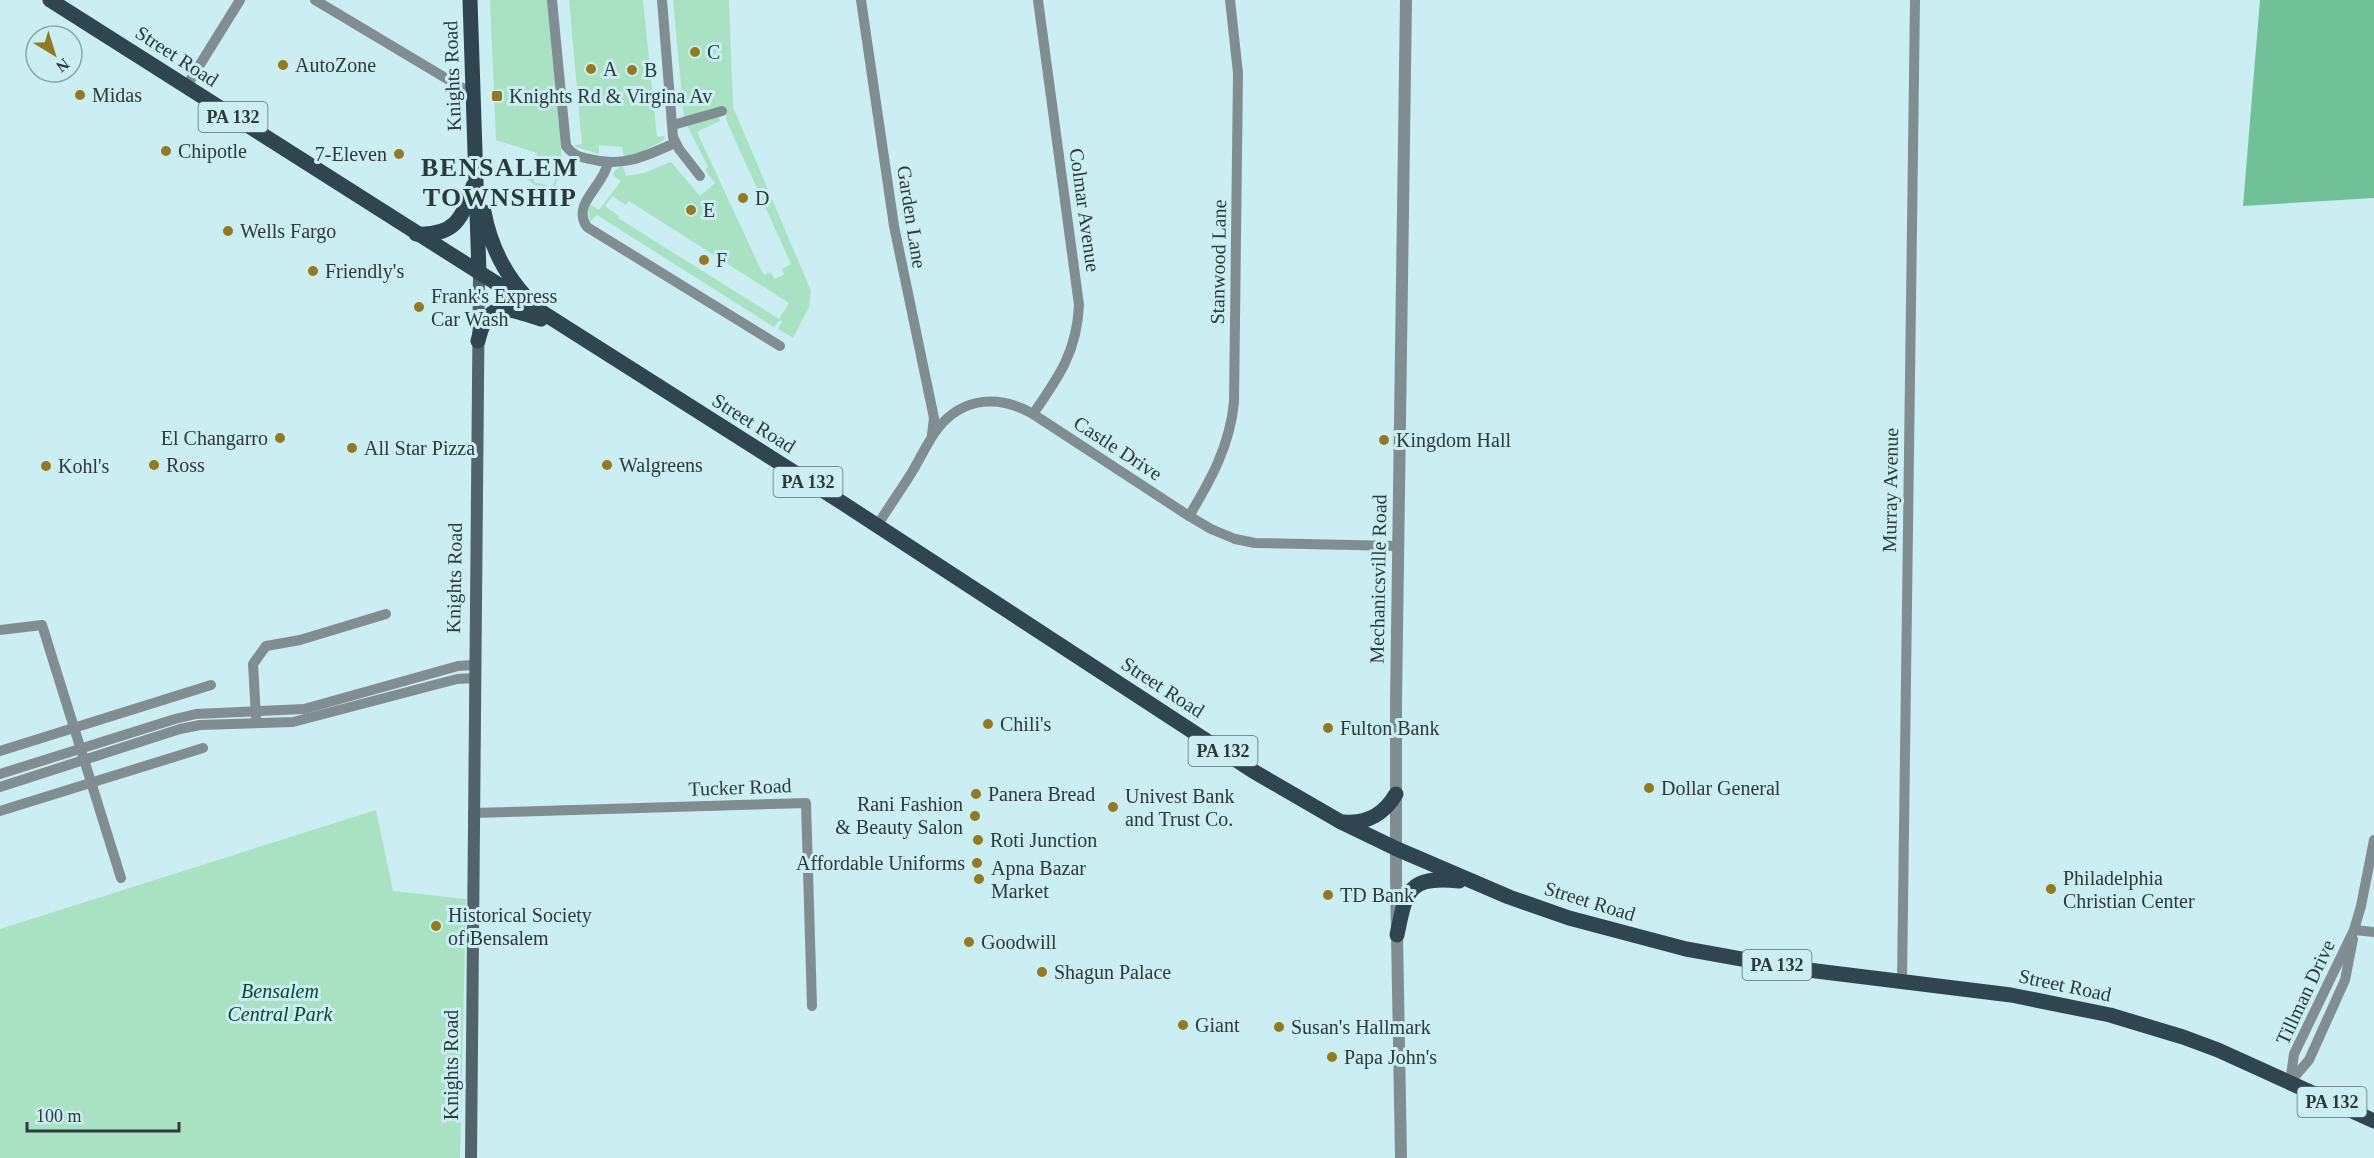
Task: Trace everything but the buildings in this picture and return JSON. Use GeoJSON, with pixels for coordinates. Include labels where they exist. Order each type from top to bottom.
{"type":"FeatureCollection","features":[{"type":"Feature","properties":{"kind":"main road","name":"Street Road"},"geometry":{"type":"LineString","coordinates":[[50,0],[877,526],[1253,771],[1341,822],[1396,849],[1469,882],[1569,918],[1686,950],[1792,968],[2021,996],[2110,1015],[2192,1040],[2374,1121]]}},
{"type":"Feature","properties":{"kind":"main road","name":"Knights Road"},"geometry":{"type":"LineString","coordinates":[[470,0],[479,273],[478,474],[473,664],[471,1158]]}},
{"type":"Feature","properties":{"kind":"main road"},"geometry":{"type":"LineString","coordinates":[[416,234],[442,231],[458,222],[477,174]]}},
{"type":"Feature","properties":{"kind":"main road"},"geometry":{"type":"LineString","coordinates":[[477,174],[487,228],[500,260],[515,286],[545,315]]}},
{"type":"Feature","properties":{"kind":"main road"},"geometry":{"type":"LineString","coordinates":[[478,341],[482,323],[487,316],[502,309],[560,325]]}},
{"type":"Feature","properties":{"kind":"main road"},"geometry":{"type":"LineString","coordinates":[[1341,822],[1364,821],[1376,816],[1391,803],[1396,794]]}},
{"type":"Feature","properties":{"kind":"main road"},"geometry":{"type":"LineString","coordinates":[[1397,935],[1406,897],[1416,885],[1435,880],[1469,882]]}},
{"type":"Feature","properties":{"kind":"street"},"geometry":{"type":"LineString","coordinates":[[186,87],[240,0]]}},
{"type":"Feature","properties":{"kind":"street"},"geometry":{"type":"LineString","coordinates":[[315,0],[474,95]]}},
{"type":"Feature","properties":{"kind":"street"},"geometry":{"type":"LineString","coordinates":[[552,0],[566,146],[575,155],[608,163],[628,162],[642,158],[675,143]]}},
{"type":"Feature","properties":{"kind":"street"},"geometry":{"type":"LineString","coordinates":[[662,0],[675,143],[700,176]]}},
{"type":"Feature","properties":{"kind":"street","name":"Garden Lane"},"geometry":{"type":"LineString","coordinates":[[861,0],[894,226],[934,418],[931,438]]}},
{"type":"Feature","properties":{"kind":"street","name":"Colmar Avenue"},"geometry":{"type":"LineString","coordinates":[[1033,414],[1065,365],[1075,336],[1079,305],[1038,0]]}},
{"type":"Feature","properties":{"kind":"street","name":"Stanwood Lane"},"geometry":{"type":"LineString","coordinates":[[1189,516],[1220,460],[1234,402],[1238,73],[1230,0]]}},
{"type":"Feature","properties":{"kind":"street","name":"Mechanicsville Road"},"geometry":{"type":"LineString","coordinates":[[1401,1158],[1396,794],[1406,0]]}},
{"type":"Feature","properties":{"kind":"street","name":"Murray Avenue"},"geometry":{"type":"LineString","coordinates":[[1902,981],[1915,0]]}},
{"type":"Feature","properties":{"kind":"street"},"geometry":{"type":"LineString","coordinates":[[673,125],[722,111]]}},
{"type":"Feature","properties":{"kind":"street"},"geometry":{"type":"LineString","coordinates":[[608,163],[604,174],[582,207],[581,214],[587,227],[780,346]]}},
{"type":"Feature","properties":{"kind":"street","name":"Castle Drive"},"geometry":{"type":"LineString","coordinates":[[877,526],[912,473],[931,438],[948,418],[978,402],[1000,400],[1012,403],[1033,414],[1211,530],[1235,539],[1255,543],[1398,546]]}},
{"type":"Feature","properties":{"kind":"street"},"geometry":{"type":"LineString","coordinates":[[256,723],[253,664],[266,646],[300,640],[386,614]]}},
{"type":"Feature","properties":{"kind":"street"},"geometry":{"type":"LineString","coordinates":[[0,630],[42,626],[72,728],[121,878]]}},
{"type":"Feature","properties":{"kind":"street"},"geometry":{"type":"LineString","coordinates":[[0,774],[196,714],[303,710],[473,664]]}},
{"type":"Feature","properties":{"kind":"street"},"geometry":{"type":"LineString","coordinates":[[0,787],[180,729],[200,725],[293,722],[457,679],[473,678]]}},
{"type":"Feature","properties":{"kind":"street"},"geometry":{"type":"LineString","coordinates":[[0,751],[211,685]]}},
{"type":"Feature","properties":{"kind":"street"},"geometry":{"type":"LineString","coordinates":[[0,811],[203,748]]}},
{"type":"Feature","properties":{"kind":"street","name":"Tucker Road"},"geometry":{"type":"LineString","coordinates":[[473,813],[806,803],[812,1006]]}},
{"type":"Feature","properties":{"kind":"street","name":"Tillman Drive"},"geometry":{"type":"LineString","coordinates":[[2290,1083],[2309,1060],[2345,980],[2374,840]]}},
{"type":"Feature","properties":{"kind":"street"},"geometry":{"type":"LineString","coordinates":[[2361,906],[2374,908]]}},
{"type":"Feature","properties":{"kind":"street"},"geometry":{"type":"LineString","coordinates":[[2354,930],[2374,932]]}},
{"type":"Feature","properties":{"kind":"street","name":"Tillman Drive"},"geometry":{"type":"LineString","coordinates":[[2290,1083],[2294,1054],[2354,930]]}},
{"type":"Feature","properties":{"kind":"green space"},"geometry":{"type":"Polygon","coordinates":[[[490,0],[548,0],[562,160],[554,191],[551,194],[547,194],[524,175],[535,178],[534,182],[553,187],[559,165],[539,161],[536,176],[532,174],[537,153],[496,140],[490,0]]]}},
{"type":"Feature","properties":{"kind":"green space"},"geometry":{"type":"Polygon","coordinates":[[[569,0],[643,0],[657,137],[665,136],[664,140],[636,155],[624,157],[622,147],[599,145],[599,154],[573,146],[582,144],[569,0]]]}},
{"type":"Feature","properties":{"kind":"green space"},"geometry":{"type":"Polygon","coordinates":[[[673,0],[729,0],[733,107],[811,291],[809,307],[793,338],[778,329],[782,322],[780,320],[774,327],[597,215],[590,221],[588,209],[591,205],[599,210],[621,181],[613,175],[616,169],[623,166],[626,176],[644,173],[671,162],[700,196],[715,183],[705,170],[708,167],[687,125],[719,115],[720,121],[697,132],[764,275],[771,272],[774,279],[784,275],[782,269],[791,264],[727,122],[725,109],[684,117],[673,0]],[[612,196],[605,206],[619,216],[618,218],[779,319],[789,303],[629,201],[626,205],[612,196]]]}},
{"type":"Feature","properties":{"kind":"green space"},"geometry":{"type":"Polygon","coordinates":[[[2260,0],[2374,0],[2374,198],[2243,206],[2260,0]]]}},
{"type":"Feature","properties":{"kind":"green space","name":"Bensalem Central Park"},"geometry":{"type":"Polygon","coordinates":[[[376,810],[393,891],[466,899],[460,1158],[0,1158],[0,929],[376,810]]]}},
{"type":"Feature","properties":{"kind":"place","name":"C"},"geometry":{"type":"Point","coordinates":[695,52]}},
{"type":"Feature","properties":{"kind":"place","name":"AutoZone"},"geometry":{"type":"Point","coordinates":[283,65]}},
{"type":"Feature","properties":{"kind":"place","name":"A"},"geometry":{"type":"Point","coordinates":[591,69]}},
{"type":"Feature","properties":{"kind":"place","name":"B"},"geometry":{"type":"Point","coordinates":[632,70]}},
{"type":"Feature","properties":{"kind":"place","name":"Midas"},"geometry":{"type":"Point","coordinates":[80,95]}},
{"type":"Feature","properties":{"kind":"place","name":"Knights Rd & Virgina Av"},"geometry":{"type":"Point","coordinates":[497,96]}},
{"type":"Feature","properties":{"kind":"place","name":"Chipotle"},"geometry":{"type":"Point","coordinates":[166,151]}},
{"type":"Feature","properties":{"kind":"place","name":"7-Eleven"},"geometry":{"type":"Point","coordinates":[399,154]}},
{"type":"Feature","properties":{"kind":"place","name":"D"},"geometry":{"type":"Point","coordinates":[743,198]}},
{"type":"Feature","properties":{"kind":"place","name":"E"},"geometry":{"type":"Point","coordinates":[691,210]}},
{"type":"Feature","properties":{"kind":"place","name":"Wells Fargo"},"geometry":{"type":"Point","coordinates":[228,231]}},
{"type":"Feature","properties":{"kind":"place","name":"F"},"geometry":{"type":"Point","coordinates":[704,260]}},
{"type":"Feature","properties":{"kind":"place","name":"Friendly's"},"geometry":{"type":"Point","coordinates":[313,271]}},
{"type":"Feature","properties":{"kind":"place","name":"Frank's Express Car Wash"},"geometry":{"type":"Point","coordinates":[419,307]}},
{"type":"Feature","properties":{"kind":"place","name":"El Changarro"},"geometry":{"type":"Point","coordinates":[280,438]}},
{"type":"Feature","properties":{"kind":"place","name":"Kingdom Hall"},"geometry":{"type":"Point","coordinates":[1384,440]}},
{"type":"Feature","properties":{"kind":"place","name":"All Star Pizza"},"geometry":{"type":"Point","coordinates":[352,448]}},
{"type":"Feature","properties":{"kind":"place","name":"Ross"},"geometry":{"type":"Point","coordinates":[154,465]}},
{"type":"Feature","properties":{"kind":"place","name":"Walgreens"},"geometry":{"type":"Point","coordinates":[607,465]}},
{"type":"Feature","properties":{"kind":"place","name":"Kohl's"},"geometry":{"type":"Point","coordinates":[46,466]}},
{"type":"Feature","properties":{"kind":"place","name":"Chili's"},"geometry":{"type":"Point","coordinates":[988,724]}},
{"type":"Feature","properties":{"kind":"place","name":"Fulton Bank"},"geometry":{"type":"Point","coordinates":[1328,728]}},
{"type":"Feature","properties":{"kind":"place","name":"Dollar General"},"geometry":{"type":"Point","coordinates":[1649,788]}},
{"type":"Feature","properties":{"kind":"place","name":"Panera Bread"},"geometry":{"type":"Point","coordinates":[976,794]}},
{"type":"Feature","properties":{"kind":"place","name":"Univest Bank and Trust Co."},"geometry":{"type":"Point","coordinates":[1113,807]}},
{"type":"Feature","properties":{"kind":"place","name":"Rani Fashion & Beauty Salon"},"geometry":{"type":"Point","coordinates":[975,816]}},
{"type":"Feature","properties":{"kind":"place","name":"Roti Junction"},"geometry":{"type":"Point","coordinates":[978,840]}},
{"type":"Feature","properties":{"kind":"place","name":"Affordable Uniforms"},"geometry":{"type":"Point","coordinates":[977,863]}},
{"type":"Feature","properties":{"kind":"place","name":"Apna Bazar Market"},"geometry":{"type":"Point","coordinates":[979,879]}},
{"type":"Feature","properties":{"kind":"place","name":"Philadelphia Christian Center"},"geometry":{"type":"Point","coordinates":[2051,889]}},
{"type":"Feature","properties":{"kind":"place","name":"TD Bank"},"geometry":{"type":"Point","coordinates":[1328,895]}},
{"type":"Feature","properties":{"kind":"place","name":"Historical Society of Bensalem"},"geometry":{"type":"Point","coordinates":[436,926]}},
{"type":"Feature","properties":{"kind":"place","name":"Goodwill"},"geometry":{"type":"Point","coordinates":[969,942]}},
{"type":"Feature","properties":{"kind":"place","name":"Shagun Palace"},"geometry":{"type":"Point","coordinates":[1042,972]}},
{"type":"Feature","properties":{"kind":"place","name":"Giant"},"geometry":{"type":"Point","coordinates":[1183,1025]}},
{"type":"Feature","properties":{"kind":"place","name":"Susan's Hallmark"},"geometry":{"type":"Point","coordinates":[1279,1027]}},
{"type":"Feature","properties":{"kind":"place","name":"Papa John's"},"geometry":{"type":"Point","coordinates":[1332,1057]}},
{"type":"Feature","properties":{"kind":"district","name":"BENSALEM TOWNSHIP"},"geometry":{"type":"Point","coordinates":[500,182]}}]}
